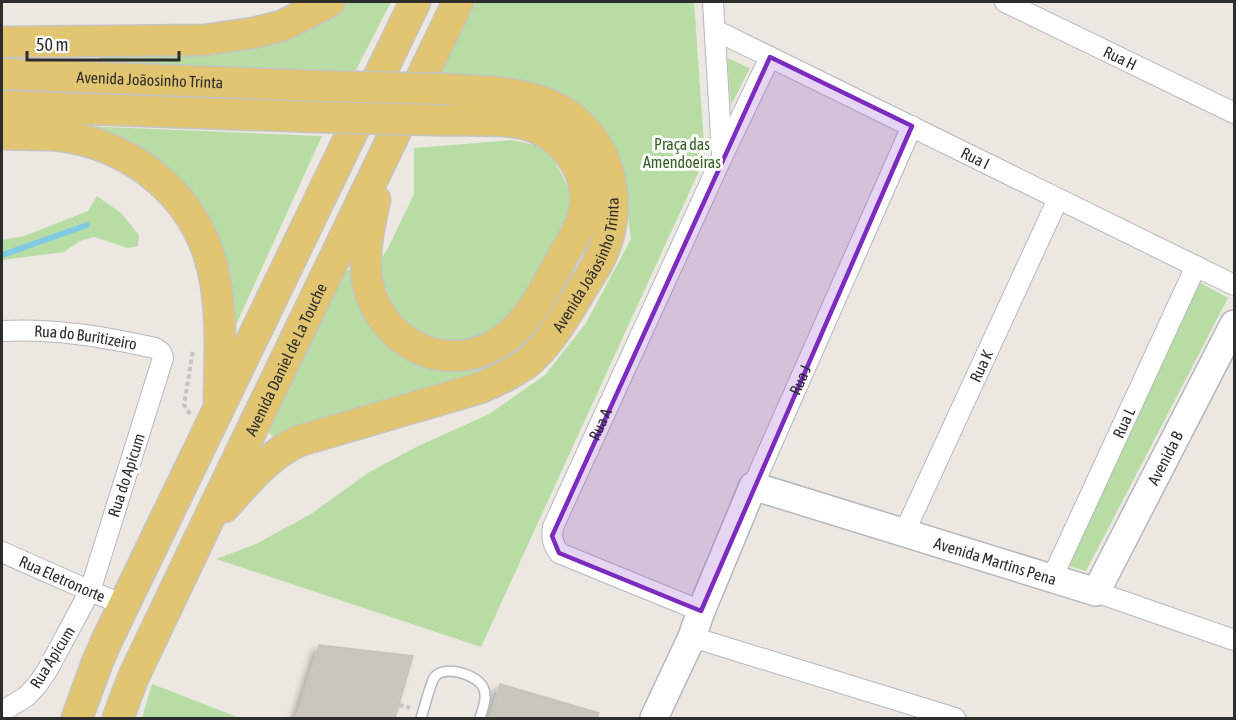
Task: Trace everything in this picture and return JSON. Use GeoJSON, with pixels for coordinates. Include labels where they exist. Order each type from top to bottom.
{"type":"FeatureCollection","features":[{"type":"Feature","properties":{"kind":"main road"},"geometry":{"type":"LineString","coordinates":[[2,42],[204,40],[282,26],[329,2]]}},
{"type":"Feature","properties":{"kind":"main road"},"geometry":{"type":"LineString","coordinates":[[77,718],[97,663],[124,605],[415,2]]}},
{"type":"Feature","properties":{"kind":"main road","name":"Avenida Daniel de La Touche"},"geometry":{"type":"LineString","coordinates":[[118,718],[133,678],[459,2]]}},
{"type":"Feature","properties":{"kind":"main road","name":"Avenida Joãosinho Trinta"},"geometry":{"type":"LineString","coordinates":[[2,74],[445,89],[521,95],[538,99],[561,110],[581,126],[596,144],[608,166],[613,217],[604,251],[559,328],[528,363],[480,388],[288,446],[267,461],[204,529]]}},
{"type":"Feature","properties":{"kind":"main road","name":"Avenida Joãosinho Trinta"},"geometry":{"type":"LineString","coordinates":[[2,106],[514,122],[537,128],[566,148],[576,162],[585,195],[584,209],[581,223],[543,292],[523,322],[497,344],[478,353],[442,356],[423,350],[405,340],[381,316],[368,285],[366,248],[387,149]]}},
{"type":"Feature","properties":{"kind":"main road"},"geometry":{"type":"LineString","coordinates":[[2,134],[62,136],[101,146],[136,162],[162,181],[180,200],[194,220],[207,247],[214,274],[221,330],[219,408]]}},
{"type":"Feature","properties":{"kind":"street","name":"Rua A"},"geometry":{"type":"LineString","coordinates":[[713,2],[722,157]]}},
{"type":"Feature","properties":{"kind":"street","name":"Rua H"},"geometry":{"type":"LineString","coordinates":[[1005,2],[1234,113]]}},
{"type":"Feature","properties":{"kind":"street","name":"Rua I"},"geometry":{"type":"LineString","coordinates":[[715,30],[1234,285]]}},
{"type":"Feature","properties":{"kind":"street","name":"Rua A"},"geometry":{"type":"LineString","coordinates":[[701,611],[560,553],[554,545],[553,526],[770,57]]}},
{"type":"Feature","properties":{"kind":"street","name":"Rua J"},"geometry":{"type":"LineString","coordinates":[[654,718],[692,637],[753,486],[912,126]]}},
{"type":"Feature","properties":{"kind":"street","name":"Rua K"},"geometry":{"type":"LineString","coordinates":[[904,533],[1058,199]]}},
{"type":"Feature","properties":{"kind":"street","name":"Rua L"},"geometry":{"type":"LineString","coordinates":[[1052,578],[1196,266]]}},
{"type":"Feature","properties":{"kind":"street","name":"Avenida B"},"geometry":{"type":"LineString","coordinates":[[1096,592],[1234,324]]}},
{"type":"Feature","properties":{"kind":"street","name":"Rua do Buritizeiro"},"geometry":{"type":"LineString","coordinates":[[2,331],[55,330],[114,339],[155,348],[161,352],[163,358]]}},
{"type":"Feature","properties":{"kind":"street","name":"Rua do Apicum"},"geometry":{"type":"LineString","coordinates":[[90,591],[163,358]]}},
{"type":"Feature","properties":{"kind":"street","name":"Avenida Martins Pena"},"geometry":{"type":"LineString","coordinates":[[753,486],[1052,578],[1234,639]]}},
{"type":"Feature","properties":{"kind":"street","name":"Rua Eletronorte"},"geometry":{"type":"LineString","coordinates":[[2,552],[124,605]]}},
{"type":"Feature","properties":{"kind":"street","name":"Rua Apicum"},"geometry":{"type":"LineString","coordinates":[[2,711],[27,696],[38,684],[90,591]]}},
{"type":"Feature","properties":{"kind":"street"},"geometry":{"type":"LineString","coordinates":[[692,637],[955,718]]}},
{"type":"Feature","properties":{"kind":"lane"},"geometry":{"type":"LineString","coordinates":[[421,718],[434,678],[441,672],[450,670],[476,678],[483,686],[486,697],[480,718]]}},
{"type":"Feature","properties":{"kind":"path"},"geometry":{"type":"LineString","coordinates":[[194,347],[184,405],[206,436]]}},
{"type":"Feature","properties":{"kind":"highlighted area"},"geometry":{"type":"Polygon","coordinates":[[[770,57],[912,126],[701,611],[559,553],[552,536],[770,57]]]}},
{"type":"Feature","properties":{"kind":"green space"},"geometry":{"type":"Polygon","coordinates":[[[349,2],[391,2],[356,70],[99,73],[99,51],[322,18],[349,2]]]}},
{"type":"Feature","properties":{"kind":"green space","name":"Praça das Amendoeiras"},"geometry":{"type":"Polygon","coordinates":[[[469,2],[694,2],[705,158],[481,647],[216,559],[256,544],[311,514],[368,473],[416,447],[489,414],[545,375],[586,323],[631,239],[620,157],[572,106],[429,81],[469,2]]]}},
{"type":"Feature","properties":{"kind":"green space"},"geometry":{"type":"Polygon","coordinates":[[[727,58],[750,68],[731,105],[727,58]]]}},
{"type":"Feature","properties":{"kind":"green space"},"geometry":{"type":"Polygon","coordinates":[[[82,126],[322,136],[236,325],[224,266],[185,189],[164,165],[141,148],[82,126]]]}},
{"type":"Feature","properties":{"kind":"green space"},"geometry":{"type":"Polygon","coordinates":[[[512,140],[540,146],[553,158],[570,193],[571,211],[520,308],[477,341],[431,341],[412,329],[394,307],[384,283],[381,259],[414,194],[414,148],[512,140]]]}},
{"type":"Feature","properties":{"kind":"green space"},"geometry":{"type":"Polygon","coordinates":[[[97,196],[121,213],[139,235],[138,246],[128,248],[94,237],[80,241],[64,252],[2,260],[2,240],[24,236],[88,211],[97,196]]]}},
{"type":"Feature","properties":{"kind":"green space"},"geometry":{"type":"Polygon","coordinates":[[[346,270],[354,270],[395,347],[507,349],[515,359],[496,370],[277,441],[267,430],[346,270]]]}},
{"type":"Feature","properties":{"kind":"green space"},"geometry":{"type":"Polygon","coordinates":[[[1199,282],[1228,298],[1086,571],[1069,566],[1199,282]]]}},
{"type":"Feature","properties":{"kind":"green space"},"geometry":{"type":"Polygon","coordinates":[[[152,684],[240,718],[142,718],[152,684]]]}},
{"type":"Feature","properties":{"kind":"building"},"geometry":{"type":"Polygon","coordinates":[[[319,645],[413,656],[395,718],[296,718],[319,645]]]}},
{"type":"Feature","properties":{"kind":"building"},"geometry":{"type":"Polygon","coordinates":[[[500,684],[599,713],[597,718],[490,718],[500,684]]]}},
{"type":"Feature","properties":{"kind":"waterway"},"geometry":{"type":"LineString","coordinates":[[2,254],[87,225]]}}]}
